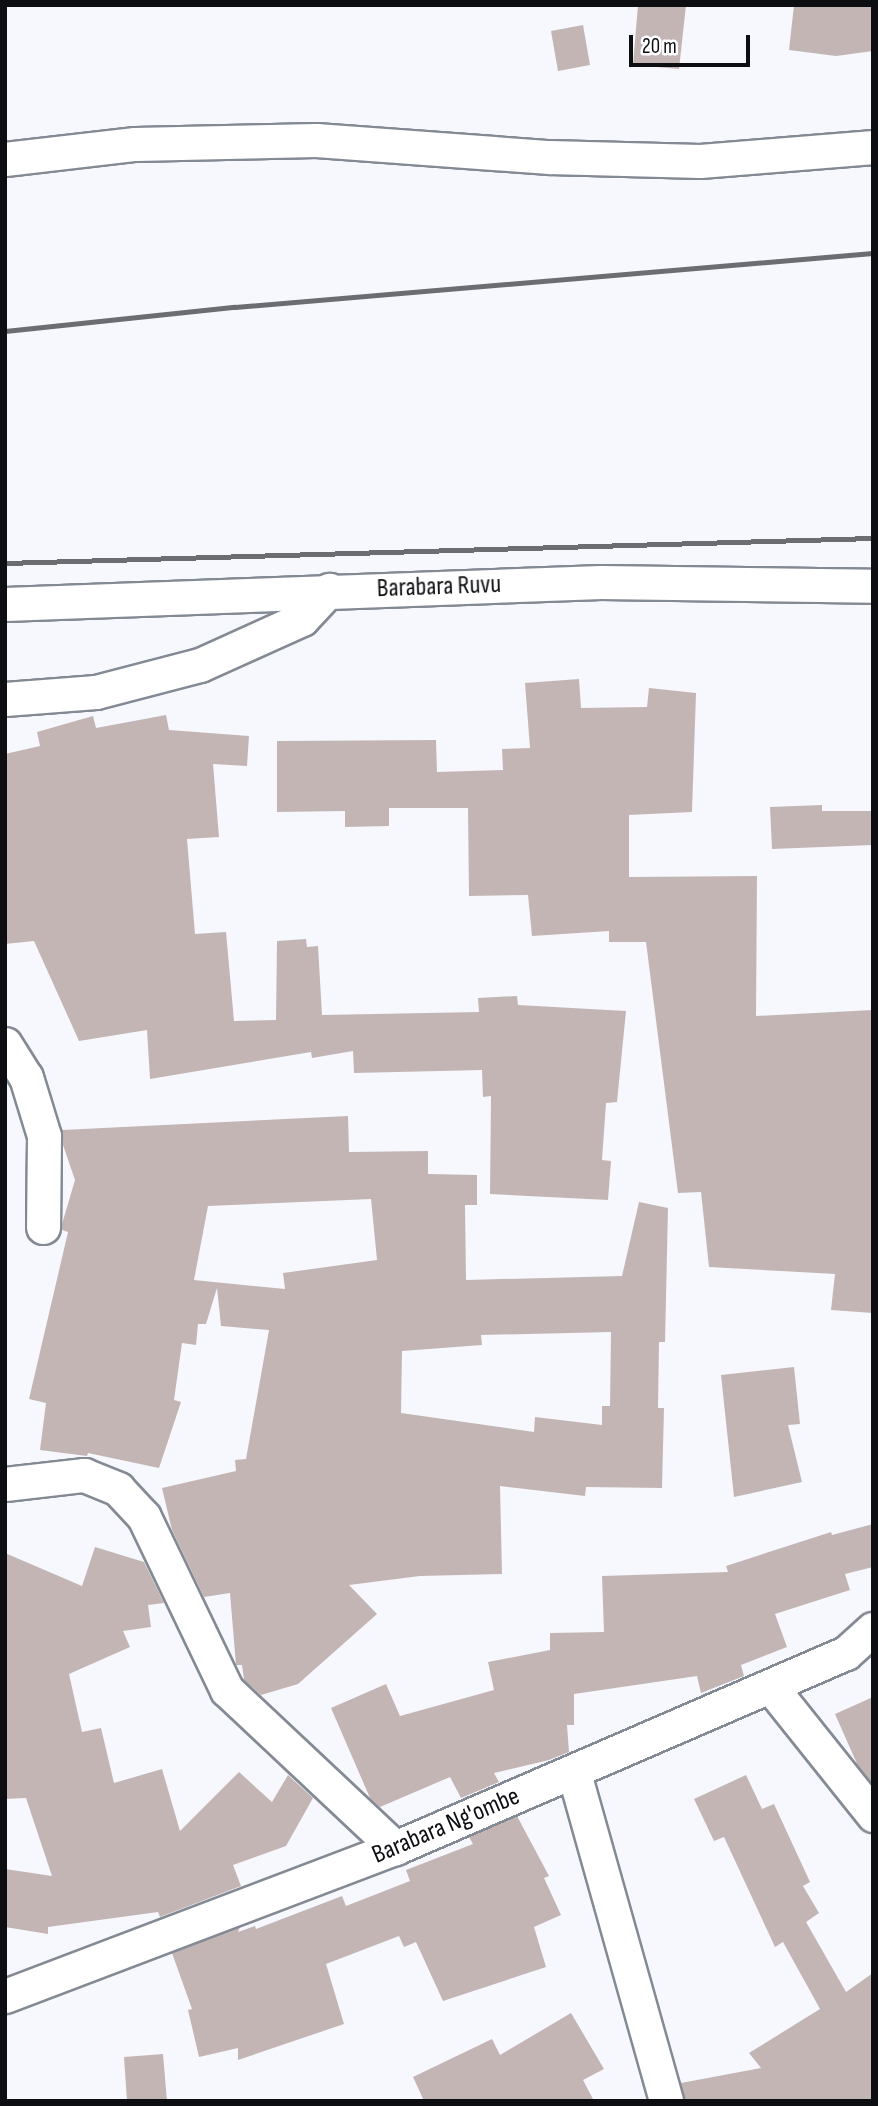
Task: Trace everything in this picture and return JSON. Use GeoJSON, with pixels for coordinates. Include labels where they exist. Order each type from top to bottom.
{"type":"FeatureCollection","features":[{"type":"Feature","properties":{"kind":"street"},"geometry":{"type":"LineString","coordinates":[[5,159],[135,144],[316,140],[549,157],[700,162],[873,147]]}},
{"type":"Feature","properties":{"kind":"street","name":"Barabara Ruvu"},"geometry":{"type":"LineString","coordinates":[[5,604],[601,582],[873,586]]}},
{"type":"Feature","properties":{"kind":"street"},"geometry":{"type":"LineString","coordinates":[[5,699],[96,692],[200,665],[302,619],[329,590]]}},
{"type":"Feature","properties":{"kind":"street"},"geometry":{"type":"LineString","coordinates":[[5,1044],[26,1077],[44,1136],[43,1227]]}},
{"type":"Feature","properties":{"kind":"street"},"geometry":{"type":"LineString","coordinates":[[5,1484],[84,1475],[118,1489],[144,1517],[227,1690],[395,1848]]}},
{"type":"Feature","properties":{"kind":"street","name":"Barabara Ng'ombe"},"geometry":{"type":"LineString","coordinates":[[5,1996],[395,1848],[573,1773],[846,1653],[873,1629]]}},
{"type":"Feature","properties":{"kind":"street"},"geometry":{"type":"LineString","coordinates":[[771,1687],[873,1815]]}},
{"type":"Feature","properties":{"kind":"street"},"geometry":{"type":"LineString","coordinates":[[573,1773],[666,2101]]}},
{"type":"Feature","properties":{"kind":"building"},"geometry":{"type":"Polygon","coordinates":[[[638,5],[686,5],[679,69],[633,65],[638,5]]]}},
{"type":"Feature","properties":{"kind":"building"},"geometry":{"type":"Polygon","coordinates":[[[794,5],[873,5],[873,51],[836,56],[789,50],[794,5]]]}},
{"type":"Feature","properties":{"kind":"building"},"geometry":{"type":"Polygon","coordinates":[[[583,25],[590,65],[558,71],[551,31],[583,25]]]}},
{"type":"Feature","properties":{"kind":"building"},"geometry":{"type":"Polygon","coordinates":[[[579,679],[581,708],[647,707],[649,688],[696,693],[692,812],[629,815],[629,877],[757,876],[756,1016],[873,1010],[873,1313],[831,1310],[835,1274],[709,1267],[701,1192],[678,1193],[646,942],[609,942],[609,931],[532,936],[528,895],[469,896],[468,808],[389,808],[389,826],[345,827],[345,811],[277,812],[277,741],[436,740],[437,772],[503,770],[502,749],[530,748],[525,683],[579,679]]]}},
{"type":"Feature","properties":{"kind":"building"},"geometry":{"type":"Polygon","coordinates":[[[166,715],[169,730],[249,736],[247,766],[213,764],[219,837],[187,839],[195,934],[226,932],[234,1021],[276,1020],[277,941],[306,939],[307,947],[318,946],[322,1015],[479,1012],[478,998],[517,996],[518,1005],[626,1011],[617,1102],[606,1103],[602,1160],[611,1161],[608,1200],[490,1194],[491,1096],[483,1097],[482,1070],[354,1073],[353,1051],[312,1058],[311,1052],[150,1079],[147,1030],[79,1041],[34,941],[5,944],[5,754],[40,746],[37,732],[93,716],[96,728],[166,715]]]}},
{"type":"Feature","properties":{"kind":"building"},"geometry":{"type":"Polygon","coordinates":[[[822,805],[822,811],[873,811],[873,845],[772,849],[770,807],[822,805]]]}},
{"type":"Feature","properties":{"kind":"building"},"geometry":{"type":"Polygon","coordinates":[[[348,1116],[349,1152],[428,1151],[428,1174],[477,1175],[477,1205],[465,1205],[466,1280],[622,1276],[639,1202],[668,1208],[665,1342],[659,1342],[658,1408],[664,1408],[662,1488],[586,1487],[585,1496],[500,1486],[502,1574],[420,1576],[349,1585],[377,1614],[298,1684],[261,1695],[244,1680],[242,1665],[236,1665],[230,1593],[204,1597],[172,1530],[162,1488],[236,1471],[235,1460],[246,1459],[269,1330],[221,1326],[217,1288],[206,1324],[198,1324],[196,1345],[182,1343],[174,1400],[181,1402],[159,1468],[88,1453],[87,1456],[40,1450],[46,1403],[29,1399],[68,1232],[62,1230],[62,1224],[75,1180],[63,1145],[62,1130],[348,1116]],[[371,1199],[208,1206],[194,1280],[285,1289],[283,1273],[377,1260],[371,1199]],[[611,1332],[481,1335],[482,1345],[402,1351],[401,1413],[534,1432],[535,1417],[602,1425],[602,1406],[610,1406],[611,1332]]]}},
{"type":"Feature","properties":{"kind":"building"},"geometry":{"type":"Polygon","coordinates":[[[794,1367],[800,1424],[788,1425],[802,1482],[734,1497],[721,1375],[794,1367]]]}},
{"type":"Feature","properties":{"kind":"building"},"geometry":{"type":"Polygon","coordinates":[[[873,1524],[873,1567],[845,1574],[850,1590],[775,1614],[787,1647],[741,1665],[744,1676],[701,1693],[697,1676],[574,1694],[574,1725],[567,1725],[569,1752],[549,1760],[494,1773],[499,1782],[461,1798],[450,1777],[380,1807],[370,1798],[331,1708],[386,1684],[400,1716],[494,1690],[488,1662],[550,1650],[550,1633],[604,1632],[602,1576],[728,1572],[726,1566],[831,1532],[832,1535],[873,1524]]]}},
{"type":"Feature","properties":{"kind":"building"},"geometry":{"type":"Polygon","coordinates":[[[95,1547],[144,1562],[164,1603],[148,1605],[151,1627],[123,1631],[130,1647],[69,1674],[82,1732],[101,1728],[114,1783],[162,1769],[180,1831],[239,1772],[272,1802],[288,1775],[313,1798],[286,1846],[233,1865],[241,1886],[160,1917],[158,1912],[48,1927],[48,1934],[5,1927],[5,1869],[52,1876],[26,1798],[5,1799],[5,1553],[82,1586],[95,1547]]]}},
{"type":"Feature","properties":{"kind":"building"},"geometry":{"type":"Polygon","coordinates":[[[873,1697],[873,1784],[858,1766],[835,1714],[873,1697]]]}},
{"type":"Feature","properties":{"kind":"building"},"geometry":{"type":"Polygon","coordinates":[[[746,1775],[762,1809],[774,1804],[810,1882],[803,1886],[819,1913],[806,1922],[846,1992],[873,1973],[873,2101],[685,2101],[681,2083],[761,2068],[749,2053],[820,2009],[783,1942],[775,1947],[724,1837],[714,1841],[694,1799],[746,1775]]]}},
{"type":"Feature","properties":{"kind":"building"},"geometry":{"type":"Polygon","coordinates":[[[517,1816],[549,1876],[544,1878],[561,1915],[534,1927],[546,1967],[443,2001],[416,1942],[404,1947],[399,1936],[326,1964],[344,2024],[238,2060],[238,2048],[199,2057],[188,2010],[192,2009],[172,1953],[240,1927],[238,1932],[255,1926],[256,1929],[342,1896],[346,1906],[410,1881],[406,1870],[473,1844],[469,1837],[517,1816]]]}},
{"type":"Feature","properties":{"kind":"building"},"geometry":{"type":"Polygon","coordinates":[[[571,2013],[604,2069],[583,2080],[594,2101],[424,2101],[413,2077],[492,2039],[500,2055],[571,2013]]]}},
{"type":"Feature","properties":{"kind":"building"},"geometry":{"type":"Polygon","coordinates":[[[163,2054],[167,2101],[127,2101],[124,2057],[163,2054]]]}},
{"type":"Feature","properties":{"kind":"railway"},"geometry":{"type":"LineString","coordinates":[[5,331],[235,307],[873,253]]}},
{"type":"Feature","properties":{"kind":"railway"},"geometry":{"type":"LineString","coordinates":[[5,563],[873,538]]}}]}
